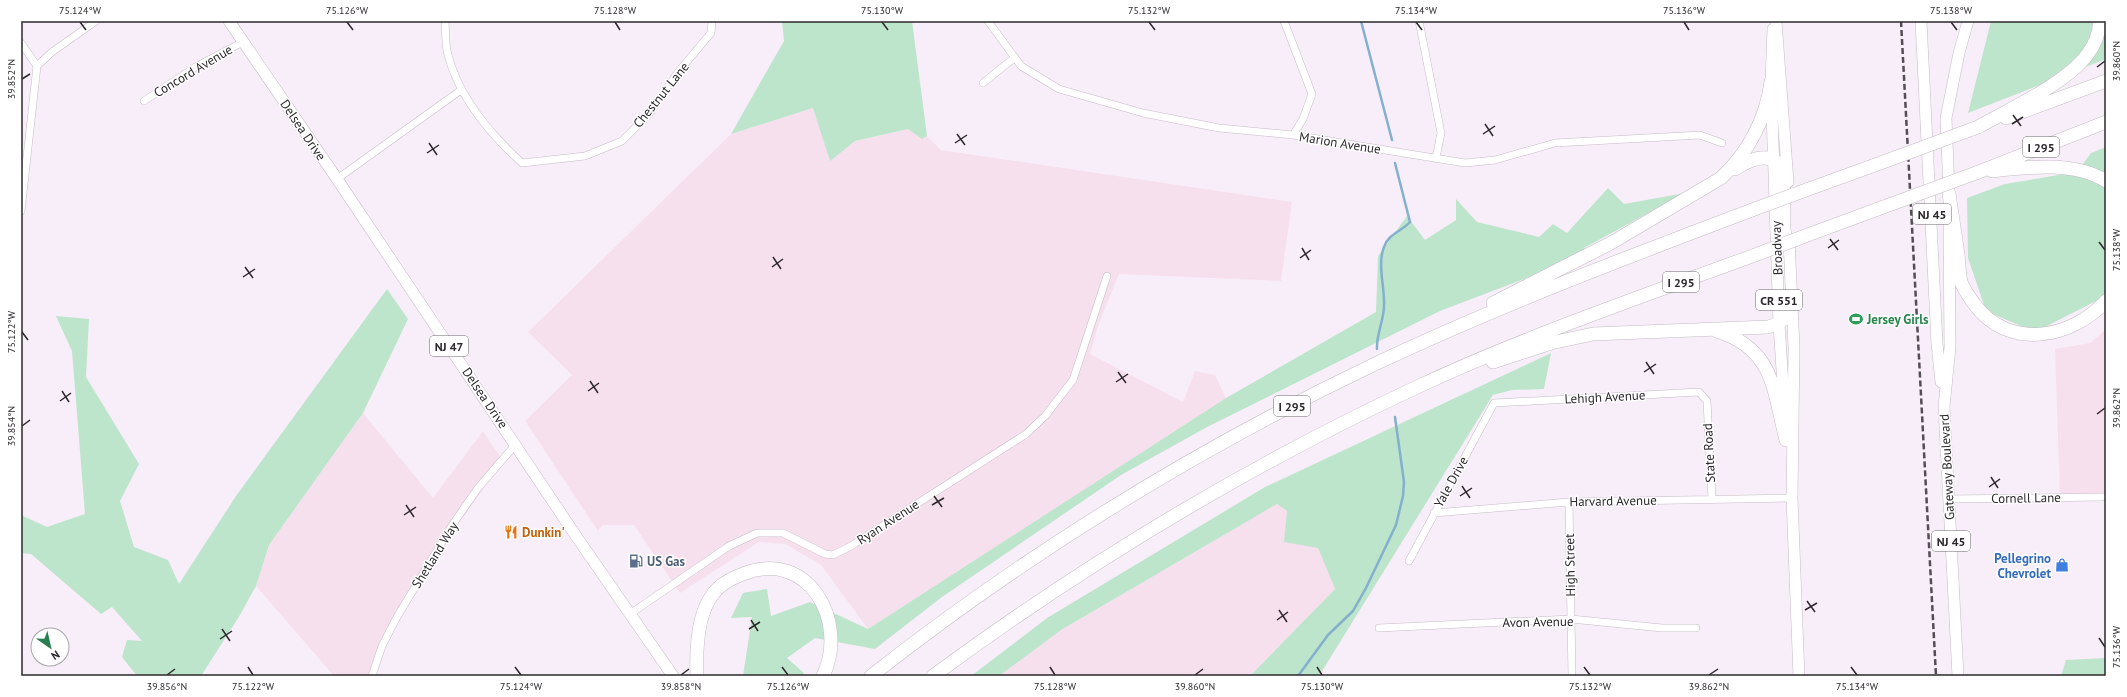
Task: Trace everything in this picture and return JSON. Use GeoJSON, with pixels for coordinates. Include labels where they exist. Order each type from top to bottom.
{"type":"FeatureCollection","features":[{"type":"Feature","properties":{"kind":"highway"},"geometry":{"type":"LineString","coordinates":[[1978,128],[2043,89],[2077,66],[2088,54],[2095,42],[2100,21]]}},
{"type":"Feature","properties":{"kind":"highway","name":"I 295"},"geometry":{"type":"LineString","coordinates":[[871,676],[968,604],[1106,512],[1239,434],[1376,364],[1533,295],[1752,210],[2106,81]]}},
{"type":"Feature","properties":{"kind":"highway"},"geometry":{"type":"LineString","coordinates":[[1722,178],[1736,164],[1753,137],[1767,103],[1771,82]]}},
{"type":"Feature","properties":{"kind":"highway","name":"I 295"},"geometry":{"type":"LineString","coordinates":[[933,676],[1047,596],[1153,527],[1250,472],[1418,387],[1532,337],[1606,308],[1755,255],[1976,173],[2106,122]]}},
{"type":"Feature","properties":{"kind":"highway"},"geometry":{"type":"LineString","coordinates":[[1376,364],[1611,243],[1722,178],[1746,161],[1763,158],[1774,160],[1780,168],[1782,176],[1784,239],[1789,249]]}},
{"type":"Feature","properties":{"kind":"highway"},"geometry":{"type":"LineString","coordinates":[[1976,173],[2042,167],[2072,168],[2099,176],[2106,181]]}},
{"type":"Feature","properties":{"kind":"highway"},"geometry":{"type":"LineString","coordinates":[[1949,194],[1961,281],[1969,297],[1982,314],[1996,326],[2011,332],[2034,334],[2049,333],[2062,329],[2090,315],[2106,301]]}},
{"type":"Feature","properties":{"kind":"highway"},"geometry":{"type":"LineString","coordinates":[[1418,387],[1551,343],[1579,337],[1620,332],[1768,327],[1779,324],[1787,317],[1792,305]]}},
{"type":"Feature","properties":{"kind":"highway"},"geometry":{"type":"LineString","coordinates":[[1703,328],[1736,339],[1751,348],[1759,357],[1770,378],[1786,440]]}},
{"type":"Feature","properties":{"kind":"highway"},"geometry":{"type":"LineString","coordinates":[[697,676],[696,648],[706,606],[712,594],[722,584],[736,576],[756,569],[774,568],[787,572],[805,581],[822,600],[827,613],[832,647],[823,676]]}},
{"type":"Feature","properties":{"kind":"main road","name":"Delsea Drive"},"geometry":{"type":"LineString","coordinates":[[229,21],[516,444],[670,675]]}},
{"type":"Feature","properties":{"kind":"main road","name":"Broadway"},"geometry":{"type":"LineString","coordinates":[[1775,21],[1770,56],[1779,324],[1786,440],[1792,498]]}},
{"type":"Feature","properties":{"kind":"main road","name":"Broadway"},"geometry":{"type":"LineString","coordinates":[[1775,21],[1786,141],[1794,348],[1792,498],[1799,676]]}},
{"type":"Feature","properties":{"kind":"main road","name":"NJ 45"},"geometry":{"type":"LineString","coordinates":[[1921,21],[1937,344],[1944,406]]}},
{"type":"Feature","properties":{"kind":"main road","name":"NJ 45"},"geometry":{"type":"LineString","coordinates":[[1949,194],[1946,150],[1946,118],[1959,53],[1968,21]]}},
{"type":"Feature","properties":{"kind":"main road","name":"Gateway Boulevard"},"geometry":{"type":"LineString","coordinates":[[1949,194],[1950,347],[1944,406],[1958,676]]}},
{"type":"Feature","properties":{"kind":"street"},"geometry":{"type":"LineString","coordinates":[[21,211],[37,66],[52,52],[96,21]]}},
{"type":"Feature","properties":{"kind":"street","name":"Chestnut Lane"},"geometry":{"type":"LineString","coordinates":[[445,21],[447,54],[460,90],[504,147],[522,164],[584,156],[622,140],[649,114],[679,71],[711,33],[712,21]]}},
{"type":"Feature","properties":{"kind":"street","name":"Marion Avenue"},"geometry":{"type":"LineString","coordinates":[[988,21],[1014,58],[1030,73],[1059,89],[1100,102],[1186,122],[1293,135],[1465,163],[1495,160],[1556,143],[1700,135],[1722,143]]}},
{"type":"Feature","properties":{"kind":"street"},"geometry":{"type":"LineString","coordinates":[[1284,21],[1312,94],[1303,119],[1293,135]]}},
{"type":"Feature","properties":{"kind":"street"},"geometry":{"type":"LineString","coordinates":[[1419,21],[1441,133],[1436,158]]}},
{"type":"Feature","properties":{"kind":"street","name":"Concord Avenue"},"geometry":{"type":"LineString","coordinates":[[144,101],[197,66],[243,42]]}},
{"type":"Feature","properties":{"kind":"street"},"geometry":{"type":"LineString","coordinates":[[21,43],[37,66]]}},
{"type":"Feature","properties":{"kind":"street"},"geometry":{"type":"LineString","coordinates":[[21,55],[29,55]]}},
{"type":"Feature","properties":{"kind":"street"},"geometry":{"type":"LineString","coordinates":[[983,83],[1014,58]]}},
{"type":"Feature","properties":{"kind":"street"},"geometry":{"type":"LineString","coordinates":[[337,179],[460,90]]}},
{"type":"Feature","properties":{"kind":"street","name":"Ryan Avenue"},"geometry":{"type":"LineString","coordinates":[[630,614],[729,546],[758,533],[783,533],[825,554],[833,555],[851,546],[1026,434],[1045,416],[1073,380],[1107,276]]}},
{"type":"Feature","properties":{"kind":"street","name":"Lehigh Avenue"},"geometry":{"type":"LineString","coordinates":[[1494,404],[1699,392],[1707,401],[1707,407]]}},
{"type":"Feature","properties":{"kind":"street","name":"Yale Drive"},"geometry":{"type":"LineString","coordinates":[[1409,561],[1494,404]]}},
{"type":"Feature","properties":{"kind":"street","name":"State Road"},"geometry":{"type":"LineString","coordinates":[[1707,407],[1712,499]]}},
{"type":"Feature","properties":{"kind":"street","name":"Shetland Way"},"geometry":{"type":"LineString","coordinates":[[372,676],[382,646],[393,624],[449,531],[478,488],[516,444]]}},
{"type":"Feature","properties":{"kind":"street","name":"Cornell Lane"},"geometry":{"type":"LineString","coordinates":[[1949,499],[2102,497]]}},
{"type":"Feature","properties":{"kind":"street","name":"Harvard Avenue"},"geometry":{"type":"LineString","coordinates":[[1434,513],[1569,502],[1792,498]]}},
{"type":"Feature","properties":{"kind":"street","name":"High Street"},"geometry":{"type":"LineString","coordinates":[[1569,502],[1572,676]]}},
{"type":"Feature","properties":{"kind":"street","name":"Avon Avenue"},"geometry":{"type":"LineString","coordinates":[[1379,628],[1571,619],[1662,628],[1696,628]]}},
{"type":"Feature","properties":{"kind":"shaded area"},"geometry":{"type":"Polygon","coordinates":[[[814,108],[830,160],[855,141],[908,129],[922,139],[927,136],[941,150],[1292,202],[1281,281],[1119,274],[1098,326],[1090,354],[1183,402],[1195,371],[1215,375],[1226,398],[868,629],[821,565],[785,544],[759,542],[680,593],[634,525],[603,525],[598,531],[525,421],[572,375],[528,332],[731,134],[814,108]]]}},
{"type":"Feature","properties":{"kind":"shaded area"},"geometry":{"type":"Polygon","coordinates":[[[2106,329],[2106,501],[2060,499],[2055,349],[2090,343],[2106,329]]]}},
{"type":"Feature","properties":{"kind":"shaded area"},"geometry":{"type":"Polygon","coordinates":[[[363,413],[433,498],[483,431],[503,461],[404,601],[369,676],[334,676],[256,586],[269,545],[363,413]]]}},
{"type":"Feature","properties":{"kind":"shaded area"},"geometry":{"type":"Polygon","coordinates":[[[1277,504],[1287,511],[1318,548],[1335,589],[1250,676],[999,676],[1061,630],[1277,504]]]}},
{"type":"Feature","properties":{"kind":"green space"},"geometry":{"type":"Polygon","coordinates":[[[782,21],[912,21],[927,136],[922,139],[908,129],[855,141],[830,161],[813,108],[731,134],[784,41],[782,21]]]}},
{"type":"Feature","properties":{"kind":"green space"},"geometry":{"type":"Polygon","coordinates":[[[1991,21],[2106,21],[2106,59],[1968,113],[1991,21]]]}},
{"type":"Feature","properties":{"kind":"green space"},"geometry":{"type":"Polygon","coordinates":[[[2106,147],[2106,296],[2035,332],[1986,311],[1968,258],[1967,198],[2005,184],[2077,172],[2091,153],[2106,147]]]}},
{"type":"Feature","properties":{"kind":"green space"},"geometry":{"type":"Polygon","coordinates":[[[1608,188],[1624,204],[1685,193],[1584,248],[1592,253],[1440,311],[1207,427],[1121,475],[942,597],[875,649],[815,638],[787,658],[804,673],[803,676],[743,676],[752,617],[731,618],[743,593],[767,589],[771,616],[810,602],[868,629],[1226,398],[1376,312],[1378,256],[1407,216],[1425,240],[1456,220],[1456,199],[1477,222],[1539,237],[1553,224],[1567,233],[1608,188]]]}},
{"type":"Feature","properties":{"kind":"green space"},"geometry":{"type":"Polygon","coordinates":[[[387,289],[408,319],[363,413],[269,545],[256,586],[240,615],[201,676],[137,676],[122,657],[127,640],[142,641],[112,607],[101,614],[31,554],[21,553],[21,515],[47,527],[85,514],[72,351],[56,316],[89,319],[86,377],[139,464],[120,501],[134,547],[168,560],[179,584],[236,496],[387,289]]]}},
{"type":"Feature","properties":{"kind":"green space"},"geometry":{"type":"Polygon","coordinates":[[[1551,353],[1544,389],[1512,390],[1493,395],[1319,676],[1250,676],[1335,589],[1318,548],[1284,542],[1287,511],[1277,504],[1061,630],[999,676],[971,676],[1047,618],[1265,487],[1551,353]]]}},
{"type":"Feature","properties":{"kind":"green space"},"geometry":{"type":"Polygon","coordinates":[[[2106,658],[2106,676],[2061,676],[2066,660],[2106,658]]]}},
{"type":"Feature","properties":{"kind":"waterway"},"geometry":{"type":"LineString","coordinates":[[1361,21],[1392,140]]}},
{"type":"Feature","properties":{"kind":"waterway"},"geometry":{"type":"LineString","coordinates":[[1377,349],[1384,306],[1381,269],[1382,254],[1389,239],[1410,222],[1395,163]]}},
{"type":"Feature","properties":{"kind":"waterway"},"geometry":{"type":"LineString","coordinates":[[1298,676],[1328,635],[1353,611],[1366,588],[1396,525],[1403,496],[1404,482],[1395,417]]}},
{"type":"Feature","properties":{"kind":"railway"},"geometry":{"type":"LineString","coordinates":[[1901,21],[1936,676]]}},
{"type":"Feature","properties":{"kind":"place","name":"Jersey Girls"},"geometry":{"type":"Point","coordinates":[1856,319]}},
{"type":"Feature","properties":{"kind":"place","name":"Dunkin'"},"geometry":{"type":"Point","coordinates":[511,532]}},
{"type":"Feature","properties":{"kind":"place","name":"US Gas"},"geometry":{"type":"Point","coordinates":[636,561]}},
{"type":"Feature","properties":{"kind":"place","name":"Pellegrino Chevrolet"},"geometry":{"type":"Point","coordinates":[2062,565]}}]}
